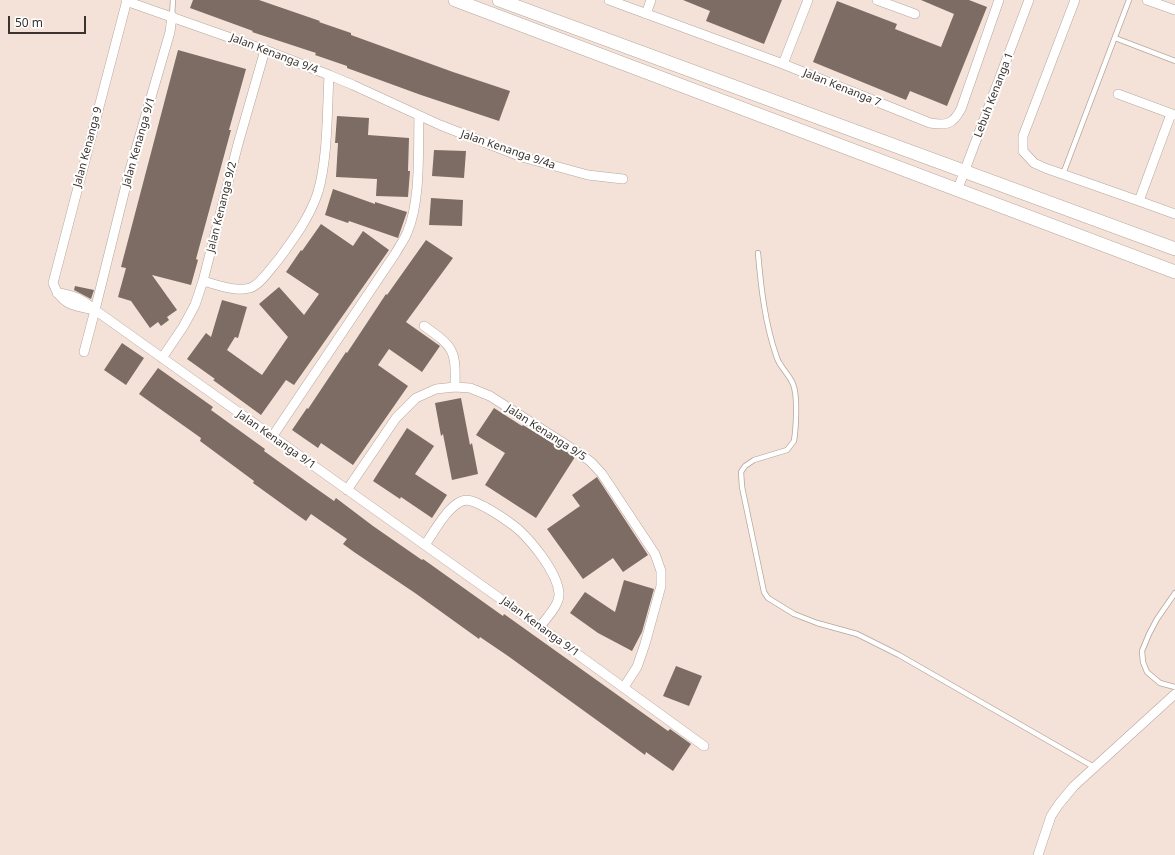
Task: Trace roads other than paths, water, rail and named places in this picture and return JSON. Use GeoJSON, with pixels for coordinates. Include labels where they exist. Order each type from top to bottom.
{"type":"FeatureCollection","features":[{"type":"Feature","properties":{"kind":"street","name":"Jalan Kenanga 9/4"},"geometry":{"type":"LineString","coordinates":[[126,0],[265,50],[329,75],[419,116]]}},
{"type":"Feature","properties":{"kind":"street","name":"Jalan Kenanga 9"},"geometry":{"type":"LineString","coordinates":[[95,310],[84,300],[66,293],[57,293],[53,282],[126,0]]}},
{"type":"Feature","properties":{"kind":"street"},"geometry":{"type":"LineString","coordinates":[[455,0],[957,191],[1175,272]]}},
{"type":"Feature","properties":{"kind":"street"},"geometry":{"type":"LineString","coordinates":[[500,0],[1175,249]]}},
{"type":"Feature","properties":{"kind":"street","name":"Jalan Kenanga 7"},"geometry":{"type":"LineString","coordinates":[[610,0],[783,64],[930,123],[944,125],[956,119],[961,109],[999,0]]}},
{"type":"Feature","properties":{"kind":"street"},"geometry":{"type":"LineString","coordinates":[[646,14],[651,0]]}},
{"type":"Feature","properties":{"kind":"street"},"geometry":{"type":"LineString","coordinates":[[783,64],[808,0]]}},
{"type":"Feature","properties":{"kind":"street"},"geometry":{"type":"LineString","coordinates":[[876,0],[915,14]]}},
{"type":"Feature","properties":{"kind":"street","name":"Lebuh Kenanga 1"},"geometry":{"type":"LineString","coordinates":[[957,191],[1029,0]]}},
{"type":"Feature","properties":{"kind":"street"},"geometry":{"type":"LineString","coordinates":[[1075,0],[1023,136],[1023,151],[1034,163],[1063,175],[1175,214]]}},
{"type":"Feature","properties":{"kind":"street"},"geometry":{"type":"LineString","coordinates":[[1147,0],[1175,10]]}},
{"type":"Feature","properties":{"kind":"street","name":"Jalan Kenanga 9/1"},"geometry":{"type":"LineString","coordinates":[[172,16],[170,32],[129,174],[95,310],[624,687],[704,746]]}},
{"type":"Feature","properties":{"kind":"street","name":"Jalan Kenanga 9/2"},"geometry":{"type":"LineString","coordinates":[[162,358],[183,327],[195,304],[203,281],[238,144],[265,50]]}},
{"type":"Feature","properties":{"kind":"street"},"geometry":{"type":"LineString","coordinates":[[203,281],[238,290],[252,288],[266,276],[306,219],[318,193],[324,161],[329,75]]}},
{"type":"Feature","properties":{"kind":"street"},"geometry":{"type":"LineString","coordinates":[[1118,94],[1173,115],[1139,201]]}},
{"type":"Feature","properties":{"kind":"street"},"geometry":{"type":"LineString","coordinates":[[272,437],[395,254],[408,232],[414,209],[417,188],[419,116]]}},
{"type":"Feature","properties":{"kind":"street","name":"Jalan Kenanga 9/4a"},"geometry":{"type":"LineString","coordinates":[[419,116],[522,157],[588,175],[623,179]]}},
{"type":"Feature","properties":{"kind":"street"},"geometry":{"type":"LineString","coordinates":[[84,352],[95,310]]}},
{"type":"Feature","properties":{"kind":"street"},"geometry":{"type":"LineString","coordinates":[[424,326],[445,341],[452,350],[455,364],[454,386]]}},
{"type":"Feature","properties":{"kind":"street","name":"Jalan Kenanga 9/5"},"geometry":{"type":"LineString","coordinates":[[347,490],[396,418],[416,398],[436,389],[454,386],[470,388],[490,396],[579,453],[591,462],[602,474],[655,554],[661,571],[660,586],[645,644],[637,667],[624,687]]}},
{"type":"Feature","properties":{"kind":"street"},"geometry":{"type":"LineString","coordinates":[[425,545],[446,514],[454,505],[463,500],[471,500],[497,514],[519,530],[540,554],[556,579],[559,594],[554,607],[540,627]]}},
{"type":"Feature","properties":{"kind":"street"},"geometry":{"type":"LineString","coordinates":[[1038,855],[1051,816],[1074,786],[1175,694]]}},
{"type":"Feature","properties":{"kind":"lane"},"geometry":{"type":"LineString","coordinates":[[172,16],[173,0]]}},
{"type":"Feature","properties":{"kind":"lane"},"geometry":{"type":"LineString","coordinates":[[1063,175],[1129,0]]}},
{"type":"Feature","properties":{"kind":"lane"},"geometry":{"type":"LineString","coordinates":[[1115,38],[1175,61]]}},
{"type":"Feature","properties":{"kind":"lane"},"geometry":{"type":"LineString","coordinates":[[758,253],[763,303],[777,359],[793,383],[795,392],[794,441],[787,450],[754,460],[745,466],[741,472],[742,487],[764,592],[768,598],[794,614],[817,623],[857,634],[899,655],[1094,767]]}},
{"type":"Feature","properties":{"kind":"lane"},"geometry":{"type":"LineString","coordinates":[[1175,593],[1157,619],[1142,651],[1143,662],[1147,672],[1160,683],[1175,687]]}}]}
